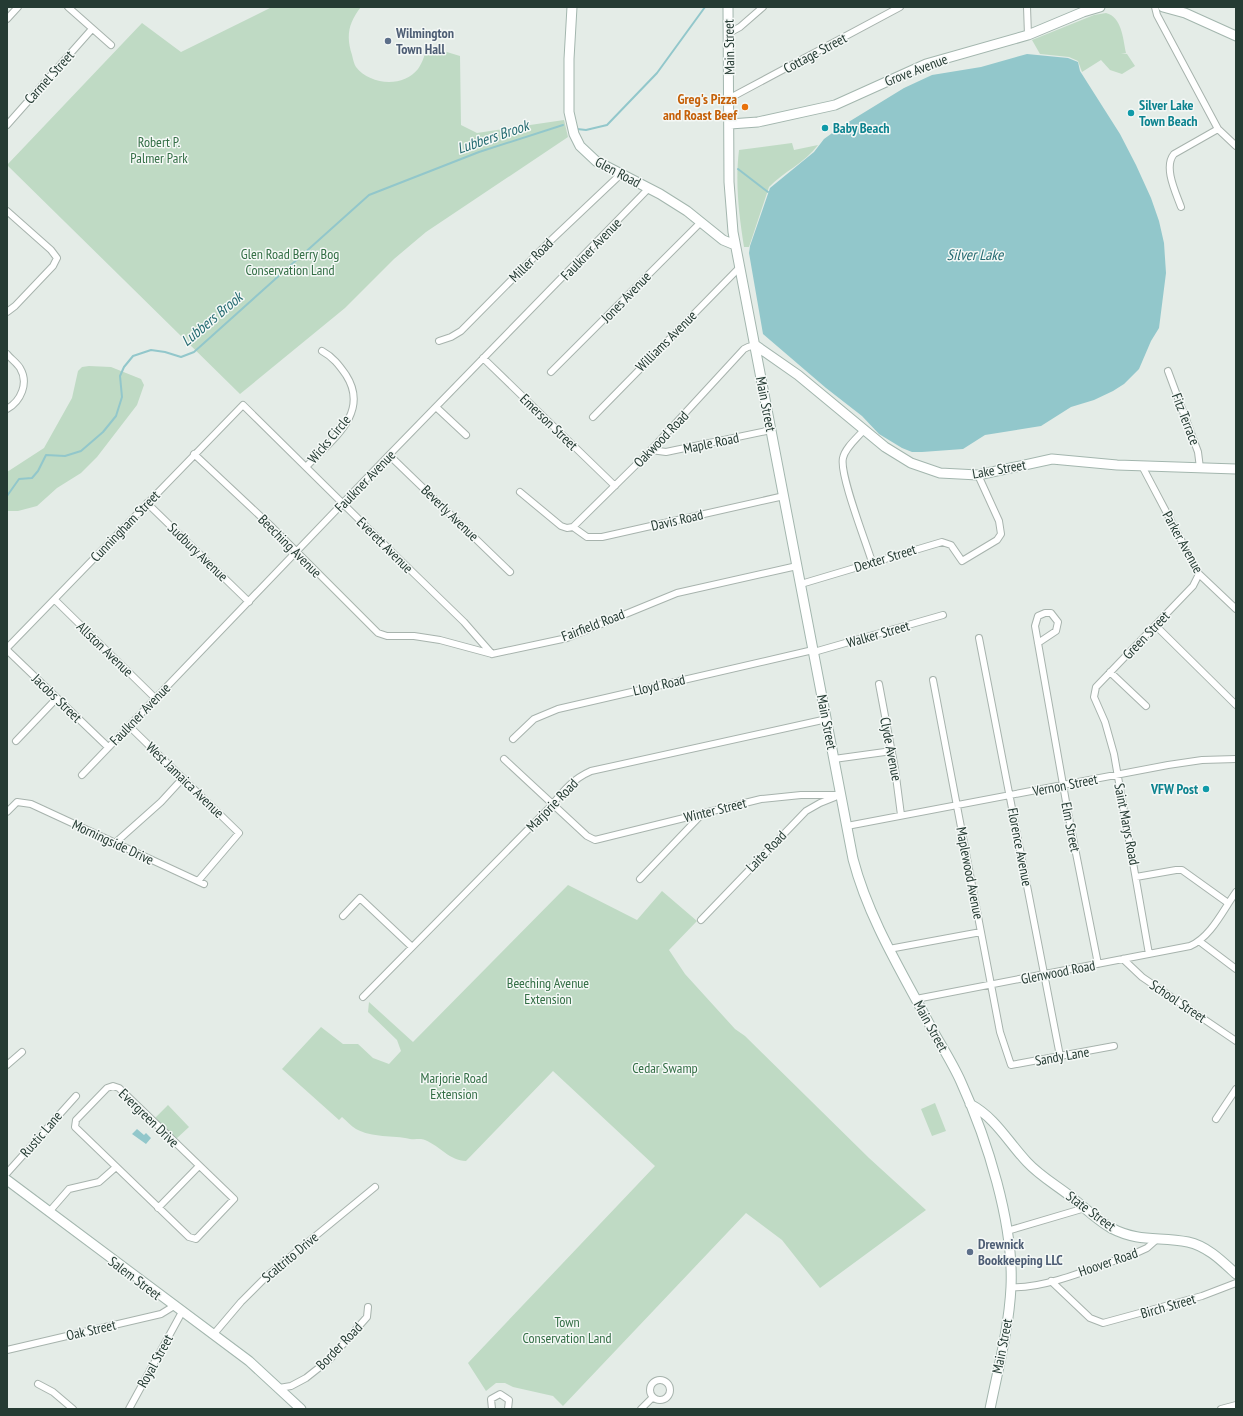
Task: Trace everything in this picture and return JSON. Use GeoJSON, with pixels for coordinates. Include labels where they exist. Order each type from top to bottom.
{"type":"FeatureCollection","features":[{"type":"Feature","properties":{"kind":"street"},"geometry":{"type":"LineString","coordinates":[[7,20],[18,7]]}},
{"type":"Feature","properties":{"kind":"street"},"geometry":{"type":"LineString","coordinates":[[68,7],[111,45]]}},
{"type":"Feature","properties":{"kind":"street","name":"Glen Road"},"geometry":{"type":"LineString","coordinates":[[572,7],[569,112],[572,128],[577,141],[590,156],[681,207],[720,239],[735,245]]}},
{"type":"Feature","properties":{"kind":"street","name":"Main Street"},"geometry":{"type":"LineString","coordinates":[[728,7],[730,201],[735,245],[847,826],[861,887],[889,949],[960,1081],[970,1104],[999,1194],[1007,1231],[1011,1264],[1011,1287],[1007,1324],[990,1409]]}},
{"type":"Feature","properties":{"kind":"street"},"geometry":{"type":"LineString","coordinates":[[729,33],[742,25],[763,7]]}},
{"type":"Feature","properties":{"kind":"street","name":"Cottage Street"},"geometry":{"type":"LineString","coordinates":[[730,98],[900,7]]}},
{"type":"Feature","properties":{"kind":"street"},"geometry":{"type":"LineString","coordinates":[[1027,7],[1028,35]]}},
{"type":"Feature","properties":{"kind":"street","name":"Grove Avenue"},"geometry":{"type":"LineString","coordinates":[[730,124],[758,122],[829,107],[926,64],[1028,35],[1083,12],[1100,7]]}},
{"type":"Feature","properties":{"kind":"street"},"geometry":{"type":"LineString","coordinates":[[1155,7],[1157,15],[1218,129],[1236,146]]}},
{"type":"Feature","properties":{"kind":"street"},"geometry":{"type":"LineString","coordinates":[[1163,7],[1185,14],[1236,36]]}},
{"type":"Feature","properties":{"kind":"street","name":"Carmel Street"},"geometry":{"type":"LineString","coordinates":[[7,125],[92,29]]}},
{"type":"Feature","properties":{"kind":"street"},"geometry":{"type":"LineString","coordinates":[[1181,207],[1170,172],[1171,158],[1174,154],[1218,129]]}},
{"type":"Feature","properties":{"kind":"street","name":"Miller Road"},"geometry":{"type":"LineString","coordinates":[[439,341],[451,337],[461,331],[547,244],[621,174]]}},
{"type":"Feature","properties":{"kind":"street","name":"Faulkner Avenue"},"geometry":{"type":"LineString","coordinates":[[82,775],[389,455],[649,188]]}},
{"type":"Feature","properties":{"kind":"street"},"geometry":{"type":"LineString","coordinates":[[7,211],[52,250],[57,258],[54,264],[15,306],[7,312]]}},
{"type":"Feature","properties":{"kind":"street","name":"Jones Avenue"},"geometry":{"type":"LineString","coordinates":[[551,372],[701,222]]}},
{"type":"Feature","properties":{"kind":"street","name":"Williams Avenue"},"geometry":{"type":"LineString","coordinates":[[593,416],[740,267]]}},
{"type":"Feature","properties":{"kind":"street","name":"Lake Street"},"geometry":{"type":"LineString","coordinates":[[755,346],[798,375],[863,430],[902,458],[920,466],[950,474],[978,475],[1045,460],[1142,466],[1236,469]]}},
{"type":"Feature","properties":{"kind":"street","name":"Oakwood Road"},"geometry":{"type":"LineString","coordinates":[[573,527],[651,450],[744,349],[755,346]]}},
{"type":"Feature","properties":{"kind":"street","name":"Wicks Circle"},"geometry":{"type":"LineString","coordinates":[[306,467],[346,423],[355,402],[355,394],[348,379],[332,357],[322,351]]}},
{"type":"Feature","properties":{"kind":"street"},"geometry":{"type":"LineString","coordinates":[[7,354],[20,368],[23,383],[19,398],[7,409]]}},
{"type":"Feature","properties":{"kind":"street","name":"Emerson Street"},"geometry":{"type":"LineString","coordinates":[[483,358],[615,486]]}},
{"type":"Feature","properties":{"kind":"street","name":"Fitz Terrace"},"geometry":{"type":"LineString","coordinates":[[1168,370],[1198,452],[1200,468]]}},
{"type":"Feature","properties":{"kind":"street","name":"Everett Avenue"},"geometry":{"type":"LineString","coordinates":[[243,405],[469,626],[492,654]]}},
{"type":"Feature","properties":{"kind":"street","name":"Cunningham Street"},"geometry":{"type":"LineString","coordinates":[[7,649],[243,405]]}},
{"type":"Feature","properties":{"kind":"street"},"geometry":{"type":"LineString","coordinates":[[436,407],[466,435]]}},
{"type":"Feature","properties":{"kind":"street","name":"Maple Road"},"geometry":{"type":"LineString","coordinates":[[651,450],[666,452],[771,430]]}},
{"type":"Feature","properties":{"kind":"street"},"geometry":{"type":"LineString","coordinates":[[863,430],[844,454],[842,462],[847,484],[872,562]]}},
{"type":"Feature","properties":{"kind":"street","name":"Beeching Avenue"},"geometry":{"type":"LineString","coordinates":[[194,454],[378,633],[387,636]]}},
{"type":"Feature","properties":{"kind":"street","name":"Beverly Avenue"},"geometry":{"type":"LineString","coordinates":[[389,455],[510,572]]}},
{"type":"Feature","properties":{"kind":"street","name":"Parker Avenue"},"geometry":{"type":"LineString","coordinates":[[1142,466],[1199,574],[1236,609]]}},
{"type":"Feature","properties":{"kind":"street","name":"Dexter Street"},"geometry":{"type":"LineString","coordinates":[[801,584],[942,542],[951,545],[962,561],[997,540],[1001,534],[999,521],[978,475]]}},
{"type":"Feature","properties":{"kind":"street"},"geometry":{"type":"LineString","coordinates":[[520,492],[564,528],[573,527]]}},
{"type":"Feature","properties":{"kind":"street","name":"Davis Road"},"geometry":{"type":"LineString","coordinates":[[573,527],[587,537],[602,537],[784,496]]}},
{"type":"Feature","properties":{"kind":"street","name":"Sudbury Avenue"},"geometry":{"type":"LineString","coordinates":[[147,503],[249,602]]}},
{"type":"Feature","properties":{"kind":"street","name":"Fairfield Road"},"geometry":{"type":"LineString","coordinates":[[387,636],[414,636],[440,640],[492,654],[567,638],[677,593],[797,566]]}},
{"type":"Feature","properties":{"kind":"street","name":"Green Street"},"geometry":{"type":"LineString","coordinates":[[1094,697],[1096,687],[1193,586],[1199,574]]}},
{"type":"Feature","properties":{"kind":"street","name":"Allston Avenue"},"geometry":{"type":"LineString","coordinates":[[55,600],[155,698]]}},
{"type":"Feature","properties":{"kind":"street","name":"Elm Street"},"geometry":{"type":"LineString","coordinates":[[1038,643],[1056,631],[1058,622],[1051,614],[1041,614],[1036,619],[1035,626],[1038,643],[1064,785],[1098,964]]}},
{"type":"Feature","properties":{"kind":"street","name":"Walker Street"},"geometry":{"type":"LineString","coordinates":[[814,651],[943,615]]}},
{"type":"Feature","properties":{"kind":"street"},"geometry":{"type":"LineString","coordinates":[[1156,626],[1236,705]]}},
{"type":"Feature","properties":{"kind":"street","name":"Florence Avenue"},"geometry":{"type":"LineString","coordinates":[[979,638],[1060,1056]]}},
{"type":"Feature","properties":{"kind":"street","name":"Jacobs Street"},"geometry":{"type":"LineString","coordinates":[[7,649],[108,747]]}},
{"type":"Feature","properties":{"kind":"street","name":"Lloyd Road"},"geometry":{"type":"LineString","coordinates":[[513,739],[534,719],[558,709],[814,651]]}},
{"type":"Feature","properties":{"kind":"street"},"geometry":{"type":"LineString","coordinates":[[1110,672],[1146,706]]}},
{"type":"Feature","properties":{"kind":"street","name":"Maplewood Avenue"},"geometry":{"type":"LineString","coordinates":[[933,680],[1002,1040],[1011,1065]]}},
{"type":"Feature","properties":{"kind":"street","name":"Clyde Avenue"},"geometry":{"type":"LineString","coordinates":[[879,684],[892,751],[901,815]]}},
{"type":"Feature","properties":{"kind":"street","name":"Saint Marys Road"},"geometry":{"type":"LineString","coordinates":[[1094,697],[1108,734],[1117,775],[1150,954]]}},
{"type":"Feature","properties":{"kind":"street"},"geometry":{"type":"LineString","coordinates":[[16,741],[57,698]]}},
{"type":"Feature","properties":{"kind":"street","name":"Marjorie Road"},"geometry":{"type":"LineString","coordinates":[[363,997],[552,805],[573,780],[591,771],[827,719]]}},
{"type":"Feature","properties":{"kind":"street","name":"West Jamaica Avenue"},"geometry":{"type":"LineString","coordinates":[[129,726],[208,802],[239,835],[201,883]]}},
{"type":"Feature","properties":{"kind":"street"},"geometry":{"type":"LineString","coordinates":[[834,759],[892,751]]}},
{"type":"Feature","properties":{"kind":"street","name":"Vernon Street"},"geometry":{"type":"LineString","coordinates":[[847,826],[1191,762],[1236,759]]}},
{"type":"Feature","properties":{"kind":"street"},"geometry":{"type":"LineString","coordinates":[[504,760],[552,805]]}},
{"type":"Feature","properties":{"kind":"street"},"geometry":{"type":"LineString","coordinates":[[115,843],[161,802],[182,778]]}},
{"type":"Feature","properties":{"kind":"street","name":"Winter Street"},"geometry":{"type":"LineString","coordinates":[[552,805],[592,839],[597,840],[703,813],[772,798],[800,795],[841,795]]}},
{"type":"Feature","properties":{"kind":"street","name":"Laite Road"},"geometry":{"type":"LineString","coordinates":[[701,920],[806,811],[826,800],[841,795]]}},
{"type":"Feature","properties":{"kind":"street","name":"Morningside Drive"},"geometry":{"type":"LineString","coordinates":[[7,812],[14,804],[22,802],[201,883]]}},
{"type":"Feature","properties":{"kind":"street"},"geometry":{"type":"LineString","coordinates":[[640,879],[703,813]]}},
{"type":"Feature","properties":{"kind":"street"},"geometry":{"type":"LineString","coordinates":[[1136,877],[1182,870],[1228,903]]}},
{"type":"Feature","properties":{"kind":"street"},"geometry":{"type":"LineString","coordinates":[[1236,892],[1209,931],[1199,941],[1236,969]]}},
{"type":"Feature","properties":{"kind":"street"},"geometry":{"type":"LineString","coordinates":[[343,916],[360,898],[412,947]]}},
{"type":"Feature","properties":{"kind":"street"},"geometry":{"type":"LineString","coordinates":[[889,949],[981,932]]}},
{"type":"Feature","properties":{"kind":"street","name":"Glenwood Road"},"geometry":{"type":"LineString","coordinates":[[916,999],[1150,954],[1184,947],[1199,941]]}},
{"type":"Feature","properties":{"kind":"street","name":"School Street"},"geometry":{"type":"LineString","coordinates":[[1123,959],[1142,977],[1236,1041]]}},
{"type":"Feature","properties":{"kind":"street","name":"Sandy Lane"},"geometry":{"type":"LineString","coordinates":[[1011,1065],[1114,1046]]}},
{"type":"Feature","properties":{"kind":"street"},"geometry":{"type":"LineString","coordinates":[[7,1065],[22,1052]]}},
{"type":"Feature","properties":{"kind":"street","name":"Evergreen Drive"},"geometry":{"type":"LineString","coordinates":[[113,1086],[119,1088],[234,1199],[193,1239],[158,1208],[116,1167],[74,1125],[76,1120],[102,1094],[113,1086]]}},
{"type":"Feature","properties":{"kind":"street"},"geometry":{"type":"LineString","coordinates":[[1216,1119],[1236,1089]]}},
{"type":"Feature","properties":{"kind":"street","name":"Rustic Lane"},"geometry":{"type":"LineString","coordinates":[[7,1173],[76,1096]]}},
{"type":"Feature","properties":{"kind":"street","name":"State Street"},"geometry":{"type":"LineString","coordinates":[[970,1104],[984,1112],[994,1121],[1015,1149],[1032,1167],[1104,1223],[1120,1232],[1137,1238],[1181,1241],[1197,1244],[1212,1254],[1236,1274]]}},
{"type":"Feature","properties":{"kind":"street"},"geometry":{"type":"LineString","coordinates":[[158,1208],[199,1166]]}},
{"type":"Feature","properties":{"kind":"street"},"geometry":{"type":"LineString","coordinates":[[49,1212],[69,1189],[100,1182],[116,1167]]}},
{"type":"Feature","properties":{"kind":"street","name":"Salem Street"},"geometry":{"type":"LineString","coordinates":[[7,1180],[265,1375],[301,1409]]}},
{"type":"Feature","properties":{"kind":"street","name":"Scaltrito Drive"},"geometry":{"type":"LineString","coordinates":[[213,1335],[241,1302],[268,1275],[374,1187]]}},
{"type":"Feature","properties":{"kind":"street"},"geometry":{"type":"LineString","coordinates":[[1007,1231],[1085,1208]]}},
{"type":"Feature","properties":{"kind":"street","name":"Hoover Road"},"geometry":{"type":"LineString","coordinates":[[1011,1287],[1030,1287],[1051,1281],[1136,1253],[1146,1248],[1156,1240]]}},
{"type":"Feature","properties":{"kind":"street","name":"Birch Street"},"geometry":{"type":"LineString","coordinates":[[1051,1281],[1090,1318],[1098,1323],[1107,1323],[1202,1296],[1236,1283]]}},
{"type":"Feature","properties":{"kind":"street","name":"Oak Street"},"geometry":{"type":"LineString","coordinates":[[7,1350],[150,1317],[167,1312],[174,1306]]}},
{"type":"Feature","properties":{"kind":"street","name":"Border Road"},"geometry":{"type":"LineString","coordinates":[[280,1388],[291,1386],[306,1378],[330,1359],[367,1317],[368,1307]]}},
{"type":"Feature","properties":{"kind":"street","name":"Royal Street"},"geometry":{"type":"LineString","coordinates":[[129,1409],[182,1312]]}},
{"type":"Feature","properties":{"kind":"street"},"geometry":{"type":"LineString","coordinates":[[38,1384],[53,1392],[73,1409]]}},
{"type":"Feature","properties":{"kind":"street"},"geometry":{"type":"LineString","coordinates":[[492,1409],[491,1399],[500,1394],[509,1400],[508,1409]]}},
{"type":"Feature","properties":{"kind":"street"},"geometry":{"type":"LineString","coordinates":[[641,1409],[653,1397]]}},
{"type":"Feature","properties":{"kind":"street"},"geometry":{"type":"LineString","coordinates":[[1221,1409],[1236,1405]]}},
{"type":"Feature","properties":{"kind":"green space"},"geometry":{"type":"Polygon","coordinates":[[[272,7],[361,7],[351,24],[349,30],[349,42],[356,67],[369,78],[387,82],[404,79],[412,75],[423,61],[427,46],[460,56],[461,125],[477,133],[564,120],[568,137],[426,232],[394,259],[345,308],[240,394],[7,165],[142,23],[181,52],[272,7]]]}},
{"type":"Feature","properties":{"kind":"green space"},"geometry":{"type":"Polygon","coordinates":[[[1106,13],[1111,15],[1119,24],[1123,35],[1126,53],[1121,53],[1127,54],[1135,66],[1122,74],[1110,70],[1101,60],[1082,72],[1078,61],[1069,57],[1040,54],[1032,40],[1094,15],[1106,13]]]}},
{"type":"Feature","properties":{"kind":"green space"},"geometry":{"type":"Polygon","coordinates":[[[792,143],[794,150],[818,145],[807,157],[769,187],[749,247],[744,247],[738,199],[737,175],[739,150],[792,143]]]}},
{"type":"Feature","properties":{"kind":"green space"},"geometry":{"type":"Polygon","coordinates":[[[82,367],[111,367],[141,379],[144,385],[137,405],[97,457],[81,473],[57,488],[37,506],[18,511],[7,511],[7,472],[44,448],[72,398],[78,371],[82,367]]]}},
{"type":"Feature","properties":{"kind":"green space"},"geometry":{"type":"Polygon","coordinates":[[[568,885],[637,920],[662,891],[697,921],[669,950],[685,974],[735,1029],[745,1036],[869,1158],[926,1210],[820,1288],[782,1240],[746,1213],[563,1406],[553,1396],[513,1387],[505,1383],[496,1383],[486,1391],[468,1363],[655,1166],[553,1071],[466,1161],[455,1159],[423,1139],[369,1134],[356,1129],[342,1117],[339,1120],[282,1069],[321,1027],[343,1044],[358,1044],[373,1058],[389,1064],[401,1051],[397,1040],[368,1012],[369,1002],[413,1042],[568,885]]]}},
{"type":"Feature","properties":{"kind":"green space"},"geometry":{"type":"Polygon","coordinates":[[[935,1103],[946,1131],[932,1136],[921,1109],[935,1103]]]}},
{"type":"Feature","properties":{"kind":"green space"},"geometry":{"type":"Polygon","coordinates":[[[168,1105],[189,1127],[176,1139],[154,1119],[168,1105]]]}},
{"type":"Feature","properties":{"kind":"water","name":"Silver Lake"},"geometry":{"type":"Polygon","coordinates":[[[1027,54],[1068,58],[1078,62],[1080,71],[1120,134],[1136,165],[1151,198],[1159,221],[1164,243],[1166,273],[1159,328],[1151,341],[1139,369],[1124,384],[1113,391],[1094,400],[1071,407],[1041,426],[985,435],[963,449],[912,452],[902,448],[879,434],[862,416],[826,388],[763,334],[749,253],[750,246],[770,188],[814,152],[824,139],[842,126],[904,88],[932,75],[981,67],[1027,54]]]}},
{"type":"Feature","properties":{"kind":"water"},"geometry":{"type":"Polygon","coordinates":[[[137,1129],[144,1135],[146,1133],[151,1138],[146,1144],[132,1134],[137,1129]]]}},
{"type":"Feature","properties":{"kind":"waterway","name":"Lubbers Brook"},"geometry":{"type":"LineString","coordinates":[[577,129],[586,130],[607,125],[657,73],[705,7]]}},
{"type":"Feature","properties":{"kind":"waterway","name":"Lubbers Brook"},"geometry":{"type":"LineString","coordinates":[[7,496],[19,479],[32,478],[38,471],[46,455],[65,456],[81,451],[103,432],[116,416],[122,397],[120,376],[124,367],[133,356],[151,350],[165,352],[181,357],[194,352],[369,195],[479,152],[563,125]]}},
{"type":"Feature","properties":{"kind":"waterway"},"geometry":{"type":"LineString","coordinates":[[738,169],[768,192]]}},
{"type":"Feature","properties":{"kind":"place","name":"Wilmington Town Hall"},"geometry":{"type":"Point","coordinates":[388,41]}},
{"type":"Feature","properties":{"kind":"place","name":"Greg's Pizza and Roast Beef"},"geometry":{"type":"Point","coordinates":[745,107]}},
{"type":"Feature","properties":{"kind":"place","name":"Silver Lake Town Beach"},"geometry":{"type":"Point","coordinates":[1131,113]}},
{"type":"Feature","properties":{"kind":"place","name":"Baby Beach"},"geometry":{"type":"Point","coordinates":[825,128]}},
{"type":"Feature","properties":{"kind":"place","name":"VFW Post"},"geometry":{"type":"Point","coordinates":[1206,789]}},
{"type":"Feature","properties":{"kind":"place","name":"Drewnick Bookkeeping LLC"},"geometry":{"type":"Point","coordinates":[970,1252]}},
{"type":"Feature","properties":{"kind":"park label","name":"Robert P. Palmer Park"},"geometry":{"type":"Point","coordinates":[159,150]}},
{"type":"Feature","properties":{"kind":"park label","name":"Glen Road Berry Bog Conservation Land"},"geometry":{"type":"Point","coordinates":[290,262]}},
{"type":"Feature","properties":{"kind":"park label","name":"Beeching Avenue Extension"},"geometry":{"type":"Point","coordinates":[548,992]}},
{"type":"Feature","properties":{"kind":"park label","name":"Cedar Swamp"},"geometry":{"type":"Point","coordinates":[665,1068]}},
{"type":"Feature","properties":{"kind":"park label","name":"Marjorie Road Extension"},"geometry":{"type":"Point","coordinates":[454,1086]}},
{"type":"Feature","properties":{"kind":"park label","name":"Town Conservation Land"},"geometry":{"type":"Point","coordinates":[567,1330]}}]}
